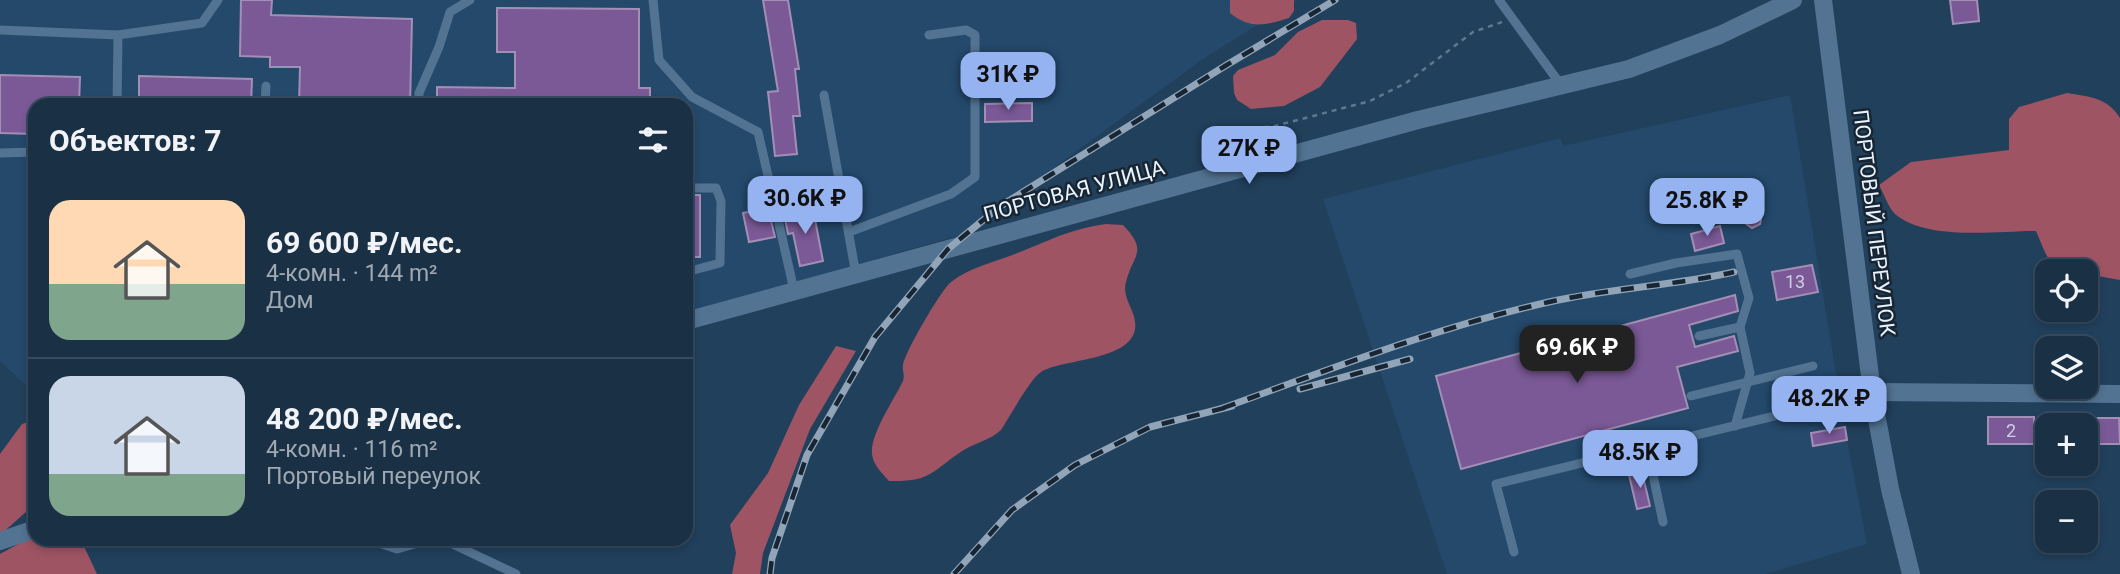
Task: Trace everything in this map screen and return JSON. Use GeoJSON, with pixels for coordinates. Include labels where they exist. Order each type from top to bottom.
{"type":"FeatureCollection","features":[{"type":"Feature","properties":{"kind":"street","name":"ПОРТОВАЯ УЛИЦА"},"geometry":{"type":"LineString","coordinates":[[693,319],[1418,120],[1629,69],[1720,35],[1793,0]]}},
{"type":"Feature","properties":{"kind":"street","name":"ПОРТОВЫЙ ПЕРЕУЛОК"},"geometry":{"type":"LineString","coordinates":[[1823,0],[1872,392],[1890,489],[1911,574]]}},
{"type":"Feature","properties":{"kind":"street"},"geometry":{"type":"LineString","coordinates":[[1872,392],[2120,394]]}},
{"type":"Feature","properties":{"kind":"street"},"geometry":{"type":"LineString","coordinates":[[0,541],[28,531]]}},
{"type":"Feature","properties":{"kind":"lane"},"geometry":{"type":"LineString","coordinates":[[0,30],[118,35],[202,23],[218,0]]}},
{"type":"Feature","properties":{"kind":"lane"},"geometry":{"type":"LineString","coordinates":[[419,98],[450,12],[470,0]]}},
{"type":"Feature","properties":{"kind":"lane"},"geometry":{"type":"LineString","coordinates":[[653,0],[659,60],[692,97],[758,132],[794,290]]}},
{"type":"Feature","properties":{"kind":"lane"},"geometry":{"type":"LineString","coordinates":[[1499,0],[1561,85]]}},
{"type":"Feature","properties":{"kind":"lane"},"geometry":{"type":"LineString","coordinates":[[849,232],[951,194],[975,177],[975,35],[966,30],[929,35]]}},
{"type":"Feature","properties":{"kind":"lane"},"geometry":{"type":"LineString","coordinates":[[117,98],[118,35]]}},
{"type":"Feature","properties":{"kind":"lane"},"geometry":{"type":"LineString","coordinates":[[265,98],[266,86]]}},
{"type":"Feature","properties":{"kind":"lane"},"geometry":{"type":"LineString","coordinates":[[824,95],[856,275]]}},
{"type":"Feature","properties":{"kind":"lane"},"geometry":{"type":"LineString","coordinates":[[0,153],[28,152]]}},
{"type":"Feature","properties":{"kind":"lane"},"geometry":{"type":"LineString","coordinates":[[693,188],[716,188],[721,201],[720,263],[693,269]]}},
{"type":"Feature","properties":{"kind":"lane"},"geometry":{"type":"LineString","coordinates":[[1630,274],[1676,263],[1737,254],[1749,298],[1740,327],[1750,373],[1735,426]]}},
{"type":"Feature","properties":{"kind":"lane"},"geometry":{"type":"LineString","coordinates":[[1699,336],[1740,327]]}},
{"type":"Feature","properties":{"kind":"lane"},"geometry":{"type":"LineString","coordinates":[[1692,396],[1813,366]]}},
{"type":"Feature","properties":{"kind":"lane"},"geometry":{"type":"LineString","coordinates":[[1514,551],[1496,484],[1872,392]]}},
{"type":"Feature","properties":{"kind":"lane"},"geometry":{"type":"LineString","coordinates":[[1647,447],[1663,522]]}},
{"type":"Feature","properties":{"kind":"lane"},"geometry":{"type":"LineString","coordinates":[[388,546],[397,549],[408,546]]}},
{"type":"Feature","properties":{"kind":"lane"},"geometry":{"type":"LineString","coordinates":[[457,546],[516,574]]}},
{"type":"Feature","properties":{"kind":"path"},"geometry":{"type":"LineString","coordinates":[[1203,134],[1275,126],[1370,101],[1406,83],[1473,32],[1512,18]]}},
{"type":"Feature","properties":{"kind":"shaded area"},"geometry":{"type":"Polygon","coordinates":[[[0,0],[1297,0],[1203,59],[963,234],[693,312],[693,98],[28,98],[28,387],[0,361],[0,0]]]}},
{"type":"Feature","properties":{"kind":"shaded area"},"geometry":{"type":"Polygon","coordinates":[[[1230,0],[1294,0],[1294,11],[1289,18],[1266,24],[1252,24],[1230,13],[1230,0]]]}},
{"type":"Feature","properties":{"kind":"shaded area"},"geometry":{"type":"Polygon","coordinates":[[[1322,20],[1348,20],[1356,23],[1357,39],[1320,87],[1284,106],[1251,109],[1237,100],[1233,76],[1238,70],[1275,55],[1298,32],[1322,20]]]}},
{"type":"Feature","properties":{"kind":"shaded area"},"geometry":{"type":"Polygon","coordinates":[[[2067,93],[2104,102],[2120,118],[2120,280],[2098,276],[2098,259],[2049,259],[2036,231],[1943,231],[1909,222],[1890,208],[1879,185],[1911,162],[2009,150],[2009,119],[2019,107],[2067,93]]]}},
{"type":"Feature","properties":{"kind":"shaded area"},"geometry":{"type":"Polygon","coordinates":[[[1790,95],[1847,440],[1867,544],[1765,574],[1447,574],[1323,199],[1561,138],[1563,146],[1790,95]]]}},
{"type":"Feature","properties":{"kind":"shaded area"},"geometry":{"type":"Polygon","coordinates":[[[1106,224],[1123,225],[1131,234],[1137,248],[1125,288],[1135,323],[1130,340],[1108,353],[1041,372],[1031,382],[997,433],[962,451],[930,474],[914,480],[889,481],[878,469],[872,446],[883,417],[903,381],[903,365],[910,348],[946,287],[958,277],[982,266],[1070,232],[1106,224]]]}},
{"type":"Feature","properties":{"kind":"shaded area"},"geometry":{"type":"Polygon","coordinates":[[[836,346],[856,351],[810,429],[763,553],[760,574],[732,574],[736,553],[730,525],[768,473],[799,405],[836,346]]]}},
{"type":"Feature","properties":{"kind":"shaded area"},"geometry":{"type":"Polygon","coordinates":[[[28,422],[28,510],[0,535],[0,454],[22,424],[28,422]]]}},
{"type":"Feature","properties":{"kind":"shaded area"},"geometry":{"type":"Polygon","coordinates":[[[28,539],[28,546],[84,546],[97,574],[0,574],[0,554],[28,539]]]}},
{"type":"Feature","properties":{"kind":"building"},"geometry":{"type":"Polygon","coordinates":[[[241,0],[272,0],[271,15],[412,19],[410,98],[299,98],[300,67],[270,67],[270,57],[240,56],[241,0]]]}},
{"type":"Feature","properties":{"kind":"building"},"geometry":{"type":"Polygon","coordinates":[[[763,0],[788,0],[799,69],[795,69],[800,116],[793,116],[797,154],[775,156],[768,92],[778,91],[763,0]]]}},
{"type":"Feature","properties":{"kind":"building"},"geometry":{"type":"Polygon","coordinates":[[[1950,0],[1977,0],[1979,21],[1953,24],[1950,0]]]}},
{"type":"Feature","properties":{"kind":"building"},"geometry":{"type":"Polygon","coordinates":[[[497,8],[639,9],[639,88],[650,88],[650,98],[437,98],[437,87],[515,88],[515,52],[497,52],[497,8]]]}},
{"type":"Feature","properties":{"kind":"building"},"geometry":{"type":"Polygon","coordinates":[[[0,75],[80,77],[79,98],[28,98],[28,134],[0,133],[0,75]]]}},
{"type":"Feature","properties":{"kind":"building"},"geometry":{"type":"Polygon","coordinates":[[[139,76],[252,79],[251,98],[139,98],[139,76]]]}},
{"type":"Feature","properties":{"kind":"building"},"geometry":{"type":"Polygon","coordinates":[[[1032,103],[1032,121],[985,122],[985,104],[1032,103]]]}},
{"type":"Feature","properties":{"kind":"building"},"geometry":{"type":"Polygon","coordinates":[[[693,195],[700,195],[700,257],[693,257],[693,195]]]}},
{"type":"Feature","properties":{"kind":"building"},"geometry":{"type":"Polygon","coordinates":[[[768,208],[775,237],[749,242],[743,213],[768,208]]]}},
{"type":"Feature","properties":{"kind":"building"},"geometry":{"type":"Polygon","coordinates":[[[813,209],[823,261],[800,266],[793,233],[788,234],[784,214],[813,209]]]}},
{"type":"Feature","properties":{"kind":"building"},"geometry":{"type":"Polygon","coordinates":[[[1753,211],[1760,215],[1761,220],[1760,224],[1752,228],[1745,223],[1743,213],[1753,211]]]}},
{"type":"Feature","properties":{"kind":"building"},"geometry":{"type":"Polygon","coordinates":[[[1720,226],[1724,243],[1695,251],[1691,234],[1720,226]]]}},
{"type":"Feature","properties":{"kind":"building"},"geometry":{"type":"Polygon","coordinates":[[[1812,265],[1818,292],[1777,300],[1772,272],[1812,265]]]}},
{"type":"Feature","properties":{"kind":"building"},"geometry":{"type":"Polygon","coordinates":[[[1735,295],[1738,311],[1689,325],[1695,347],[1734,336],[1738,351],[1677,367],[1688,408],[1461,469],[1436,376],[1735,295]]]}},
{"type":"Feature","properties":{"kind":"building"},"geometry":{"type":"Polygon","coordinates":[[[1988,417],[2034,417],[2034,444],[1988,444],[1988,417]]]}},
{"type":"Feature","properties":{"kind":"building"},"geometry":{"type":"Polygon","coordinates":[[[2098,418],[2119,418],[2120,444],[2098,444],[2098,418]]]}},
{"type":"Feature","properties":{"kind":"building"},"geometry":{"type":"Polygon","coordinates":[[[1845,427],[1847,440],[1813,446],[1811,433],[1845,427]]]}},
{"type":"Feature","properties":{"kind":"building"},"geometry":{"type":"Polygon","coordinates":[[[1642,472],[1650,506],[1637,509],[1629,475],[1642,472]]]}},
{"type":"Feature","properties":{"kind":"railway"},"geometry":{"type":"LineString","coordinates":[[770,574],[772,558],[807,455],[875,337],[948,249],[999,207],[1335,0]]}},
{"type":"Feature","properties":{"kind":"railway"},"geometry":{"type":"LineString","coordinates":[[1223,408],[1384,350],[1507,312],[1572,297],[1734,272]]}},
{"type":"Feature","properties":{"kind":"railway"},"geometry":{"type":"LineString","coordinates":[[1300,389],[1410,359]]}},
{"type":"Feature","properties":{"kind":"railway"},"geometry":{"type":"LineString","coordinates":[[954,574],[1012,510],[1075,465],[1150,427],[1232,406]]}}]}
